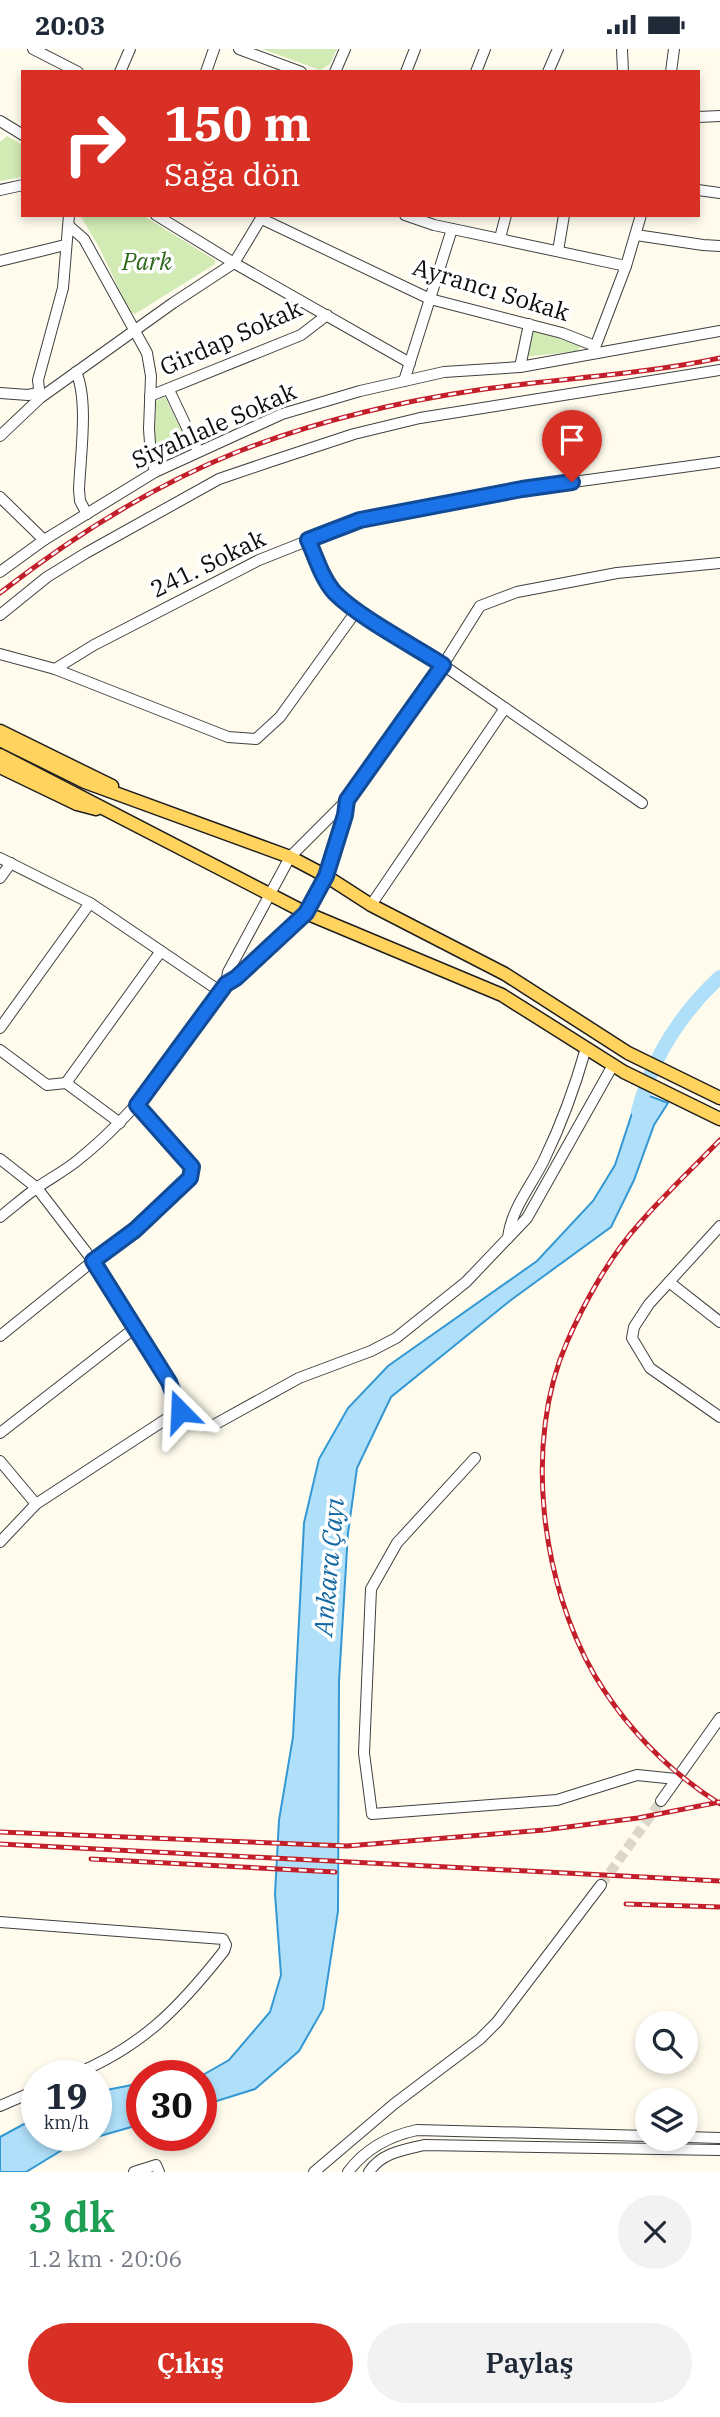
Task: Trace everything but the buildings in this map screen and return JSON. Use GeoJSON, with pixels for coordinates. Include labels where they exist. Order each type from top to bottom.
{"type":"FeatureCollection","features":[{"type":"Feature","properties":{"kind":"main road"},"geometry":{"type":"LineString","coordinates":[[0,731],[106,782],[132,800]]}},
{"type":"Feature","properties":{"kind":"main road"},"geometry":{"type":"LineString","coordinates":[[0,740],[85,782],[290,857],[371,905],[505,974],[628,1053],[720,1098]]}},
{"type":"Feature","properties":{"kind":"main road"},"geometry":{"type":"LineString","coordinates":[[0,755],[306,913],[502,995],[619,1068],[720,1119]]}},
{"type":"Feature","properties":{"kind":"main road"},"geometry":{"type":"LineString","coordinates":[[0,767],[78,804],[126,819]]}},
{"type":"Feature","properties":{"kind":"street"},"geometry":{"type":"LineString","coordinates":[[33,49],[45,52],[75,70]]}},
{"type":"Feature","properties":{"kind":"street"},"geometry":{"type":"LineString","coordinates":[[121,70],[130,49]]}},
{"type":"Feature","properties":{"kind":"street"},"geometry":{"type":"LineString","coordinates":[[207,70],[214,49]]}},
{"type":"Feature","properties":{"kind":"street"},"geometry":{"type":"LineString","coordinates":[[240,49],[296,70]]}},
{"type":"Feature","properties":{"kind":"street"},"geometry":{"type":"LineString","coordinates":[[336,70],[345,49]]}},
{"type":"Feature","properties":{"kind":"street"},"geometry":{"type":"LineString","coordinates":[[407,70],[415,49]]}},
{"type":"Feature","properties":{"kind":"street"},"geometry":{"type":"LineString","coordinates":[[477,70],[485,49]]}},
{"type":"Feature","properties":{"kind":"street"},"geometry":{"type":"LineString","coordinates":[[549,70],[558,49]]}},
{"type":"Feature","properties":{"kind":"street"},"geometry":{"type":"LineString","coordinates":[[622,49],[623,70]]}},
{"type":"Feature","properties":{"kind":"street"},"geometry":{"type":"LineString","coordinates":[[671,70],[674,49]]}},
{"type":"Feature","properties":{"kind":"street"},"geometry":{"type":"LineString","coordinates":[[700,117],[720,116]]}},
{"type":"Feature","properties":{"kind":"street"},"geometry":{"type":"LineString","coordinates":[[0,121],[21,134]]}},
{"type":"Feature","properties":{"kind":"street"},"geometry":{"type":"LineString","coordinates":[[0,136],[10,128]]}},
{"type":"Feature","properties":{"kind":"street"},"geometry":{"type":"LineString","coordinates":[[0,190],[21,185]]}},
{"type":"Feature","properties":{"kind":"street"},"geometry":{"type":"LineString","coordinates":[[700,190],[720,193]]}},
{"type":"Feature","properties":{"kind":"street"},"geometry":{"type":"LineString","coordinates":[[159,217],[234,263],[410,363]]}},
{"type":"Feature","properties":{"kind":"street"},"geometry":{"type":"LineString","coordinates":[[0,436],[39,395],[234,263],[263,217]]}},
{"type":"Feature","properties":{"kind":"street","name":"Ayrancı Sokak"},"geometry":{"type":"LineString","coordinates":[[263,217],[430,299],[562,333],[594,350]]}},
{"type":"Feature","properties":{"kind":"street"},"geometry":{"type":"LineString","coordinates":[[500,238],[505,217]]}},
{"type":"Feature","properties":{"kind":"street"},"geometry":{"type":"LineString","coordinates":[[558,251],[565,217]]}},
{"type":"Feature","properties":{"kind":"street"},"geometry":{"type":"LineString","coordinates":[[594,350],[626,266],[640,217]]}},
{"type":"Feature","properties":{"kind":"street"},"geometry":{"type":"LineString","coordinates":[[428,219],[452,229],[626,266]]}},
{"type":"Feature","properties":{"kind":"street"},"geometry":{"type":"LineString","coordinates":[[39,395],[38,380],[63,288],[69,221]]}},
{"type":"Feature","properties":{"kind":"street"},"geometry":{"type":"LineString","coordinates":[[69,221],[84,239],[147,353],[151,376],[151,457],[155,472]]}},
{"type":"Feature","properties":{"kind":"street"},"geometry":{"type":"LineString","coordinates":[[404,381],[452,229]]}},
{"type":"Feature","properties":{"kind":"street"},"geometry":{"type":"LineString","coordinates":[[636,235],[720,246]]}},
{"type":"Feature","properties":{"kind":"street"},"geometry":{"type":"LineString","coordinates":[[0,261],[65,245]]}},
{"type":"Feature","properties":{"kind":"street","name":"Girdap Sokak"},"geometry":{"type":"LineString","coordinates":[[150,396],[301,335],[327,315]]}},
{"type":"Feature","properties":{"kind":"street"},"geometry":{"type":"LineString","coordinates":[[520,367],[529,324]]}},
{"type":"Feature","properties":{"kind":"street","name":"Siyahlale Sokak"},"geometry":{"type":"LineString","coordinates":[[0,572],[44,540],[155,472],[282,414],[444,372],[520,367],[594,350],[720,331]]}},
{"type":"Feature","properties":{"kind":"street"},"geometry":{"type":"LineString","coordinates":[[0,615],[47,577],[86,552],[219,479],[354,434],[420,418],[720,370]]}},
{"type":"Feature","properties":{"kind":"street"},"geometry":{"type":"LineString","coordinates":[[76,372],[83,405],[79,490],[80,501],[87,514]]}},
{"type":"Feature","properties":{"kind":"street"},"geometry":{"type":"LineString","coordinates":[[169,390],[198,451]]}},
{"type":"Feature","properties":{"kind":"street"},"geometry":{"type":"LineString","coordinates":[[0,393],[39,395]]}},
{"type":"Feature","properties":{"kind":"street","name":"241. Sokak"},"geometry":{"type":"LineString","coordinates":[[55,669],[94,645],[248,566],[360,520],[522,489],[720,462]]}},
{"type":"Feature","properties":{"kind":"street"},"geometry":{"type":"LineString","coordinates":[[0,497],[44,540]]}},
{"type":"Feature","properties":{"kind":"street"},"geometry":{"type":"LineString","coordinates":[[308,540],[334,592],[642,803]]}},
{"type":"Feature","properties":{"kind":"street"},"geometry":{"type":"LineString","coordinates":[[224,988],[228,972],[290,857],[347,800],[443,665],[480,607],[517,591],[617,573],[720,563]]}},
{"type":"Feature","properties":{"kind":"street"},"geometry":{"type":"LineString","coordinates":[[0,654],[55,669],[228,737],[256,740],[280,717],[357,610]]}},
{"type":"Feature","properties":{"kind":"street"},"geometry":{"type":"LineString","coordinates":[[371,905],[505,708]]}},
{"type":"Feature","properties":{"kind":"street"},"geometry":{"type":"LineString","coordinates":[[0,1217],[77,1161],[120,1123],[137,1105],[224,988],[306,913],[326,876],[347,800]]}},
{"type":"Feature","properties":{"kind":"street"},"geometry":{"type":"LineString","coordinates":[[0,858],[90,903],[161,951],[224,988]]}},
{"type":"Feature","properties":{"kind":"street"},"geometry":{"type":"LineString","coordinates":[[0,878],[11,863]]}},
{"type":"Feature","properties":{"kind":"street"},"geometry":{"type":"LineString","coordinates":[[0,1028],[90,903]]}},
{"type":"Feature","properties":{"kind":"street"},"geometry":{"type":"LineString","coordinates":[[66,1083],[161,951]]}},
{"type":"Feature","properties":{"kind":"street"},"geometry":{"type":"LineString","coordinates":[[508,1238],[512,1219],[544,1162],[565,1114],[586,1048]]}},
{"type":"Feature","properties":{"kind":"street"},"geometry":{"type":"LineString","coordinates":[[0,1050],[47,1085],[66,1083],[120,1123]]}},
{"type":"Feature","properties":{"kind":"street"},"geometry":{"type":"LineString","coordinates":[[0,1159],[37,1188],[93,1261],[169,1382],[180,1411],[199,1425],[212,1426],[299,1378],[384,1345],[418,1323],[466,1282],[527,1218],[619,1068]]}},
{"type":"Feature","properties":{"kind":"street"},"geometry":{"type":"LineString","coordinates":[[0,1336],[135,1230],[190,1178],[192,1167],[137,1105]]}},
{"type":"Feature","properties":{"kind":"street"},"geometry":{"type":"LineString","coordinates":[[720,1226],[649,1304],[634,1327],[632,1338],[650,1368],[720,1417]]}},
{"type":"Feature","properties":{"kind":"street"},"geometry":{"type":"LineString","coordinates":[[669,1282],[720,1322]]}},
{"type":"Feature","properties":{"kind":"street"},"geometry":{"type":"LineString","coordinates":[[0,1433],[136,1327]]}},
{"type":"Feature","properties":{"kind":"street"},"geometry":{"type":"LineString","coordinates":[[0,1542],[36,1504],[180,1411]]}},
{"type":"Feature","properties":{"kind":"street"},"geometry":{"type":"LineString","coordinates":[[475,1458],[397,1543],[370,1588],[364,1753],[372,1814],[557,1800],[636,1775],[676,1779]]}},
{"type":"Feature","properties":{"kind":"street"},"geometry":{"type":"LineString","coordinates":[[0,1461],[36,1504]]}},
{"type":"Feature","properties":{"kind":"street"},"geometry":{"type":"LineString","coordinates":[[661,1801],[720,1718]]}},
{"type":"Feature","properties":{"kind":"street"},"geometry":{"type":"LineString","coordinates":[[314,2172],[394,2104],[480,2039],[497,2022],[601,1885]]}},
{"type":"Feature","properties":{"kind":"street"},"geometry":{"type":"LineString","coordinates":[[0,1922],[223,1939],[226,1945],[224,1951],[189,1995],[153,2029],[107,2060]]}},
{"type":"Feature","properties":{"kind":"street"},"geometry":{"type":"LineString","coordinates":[[0,2106],[21,2097]]}},
{"type":"Feature","properties":{"kind":"street"},"geometry":{"type":"LineString","coordinates":[[348,2172],[359,2157],[395,2135],[417,2130],[635,2136]]}},
{"type":"Feature","properties":{"kind":"street"},"geometry":{"type":"LineString","coordinates":[[698,2137],[720,2138]]}},
{"type":"Feature","properties":{"kind":"street"},"geometry":{"type":"LineString","coordinates":[[369,2172],[373,2165],[394,2152],[424,2145],[720,2150]]}},
{"type":"Feature","properties":{"kind":"street"},"geometry":{"type":"LineString","coordinates":[[134,2172],[156,2165],[159,2172]]}},
{"type":"Feature","properties":{"kind":"green space"},"geometry":{"type":"Polygon","coordinates":[[[262,49],[337,49],[330,64],[320,70],[262,49]]]}},
{"type":"Feature","properties":{"kind":"green space"},"geometry":{"type":"Polygon","coordinates":[[[7,136],[21,144],[21,177],[0,181],[0,142],[7,136]]]}},
{"type":"Feature","properties":{"kind":"green space","name":"Park"},"geometry":{"type":"Polygon","coordinates":[[[81,217],[145,217],[215,260],[215,264],[135,314],[130,312],[99,247],[81,217]]]}},
{"type":"Feature","properties":{"kind":"green space"},"geometry":{"type":"Polygon","coordinates":[[[533,331],[578,344],[580,348],[577,351],[525,357],[533,331]]]}},
{"type":"Feature","properties":{"kind":"green space"},"geometry":{"type":"Polygon","coordinates":[[[165,397],[189,446],[162,457],[155,440],[156,401],[165,397]]]}},
{"type":"Feature","properties":{"kind":"water"},"geometry":{"type":"Polygon","coordinates":[[[639,1092],[668,1103],[654,1125],[634,1180],[611,1227],[511,1300],[391,1397],[357,1468],[348,1533],[339,1681],[338,1911],[323,2009],[299,2051],[255,2089],[217,2101],[217,2067],[229,2060],[270,2012],[281,1975],[275,1894],[279,1820],[293,1737],[304,1523],[319,1459],[348,1408],[388,1366],[537,1261],[593,1201],[615,1165],[639,1092]]]}},
{"type":"Feature","properties":{"kind":"water"},"geometry":{"type":"Polygon","coordinates":[[[126,2086],[126,2129],[112,2133],[112,2089],[126,2086]]]}},
{"type":"Feature","properties":{"kind":"water"},"geometry":{"type":"Polygon","coordinates":[[[21,2126],[21,2151],[60,2151],[26,2172],[0,2172],[0,2137],[21,2126]]]}},
{"type":"Feature","properties":{"kind":"waterway","name":"Ankara Çayı"},"geometry":{"type":"LineString","coordinates":[[638,1111],[651,1073],[670,1038],[693,1006],[720,977]]}},
{"type":"Feature","properties":{"kind":"tunnel"},"geometry":{"type":"LineString","coordinates":[[601,1885],[661,1801]]}},
{"type":"Feature","properties":{"kind":"railway"},"geometry":{"type":"LineString","coordinates":[[0,593],[55,552],[144,497],[237,452],[296,431],[356,414],[447,395],[720,358]]}},
{"type":"Feature","properties":{"kind":"railway"},"geometry":{"type":"LineString","coordinates":[[720,1140],[628,1237],[590,1296],[567,1342],[553,1381],[545,1423],[542,1467],[544,1512],[551,1556],[576,1639],[595,1676],[621,1714],[650,1748],[683,1778],[720,1804]]}},
{"type":"Feature","properties":{"kind":"railway"},"geometry":{"type":"LineString","coordinates":[[0,1832],[347,1846],[544,1830],[638,1818],[720,1802]]}},
{"type":"Feature","properties":{"kind":"railway"},"geometry":{"type":"LineString","coordinates":[[0,1844],[720,1881]]}},
{"type":"Feature","properties":{"kind":"railway"},"geometry":{"type":"LineString","coordinates":[[91,1859],[335,1872]]}},
{"type":"Feature","properties":{"kind":"railway"},"geometry":{"type":"LineString","coordinates":[[626,1904],[720,1907]]}},
{"type":"Feature","properties":{"kind":"route"},"geometry":{"type":"LineString","coordinates":[[180,1411],[169,1382],[93,1261],[135,1230],[190,1178],[192,1167],[137,1105],[226,984],[236,978],[306,913],[326,876],[347,800],[443,665],[357,610],[334,592],[308,540],[360,520],[572,482]]}}]}
